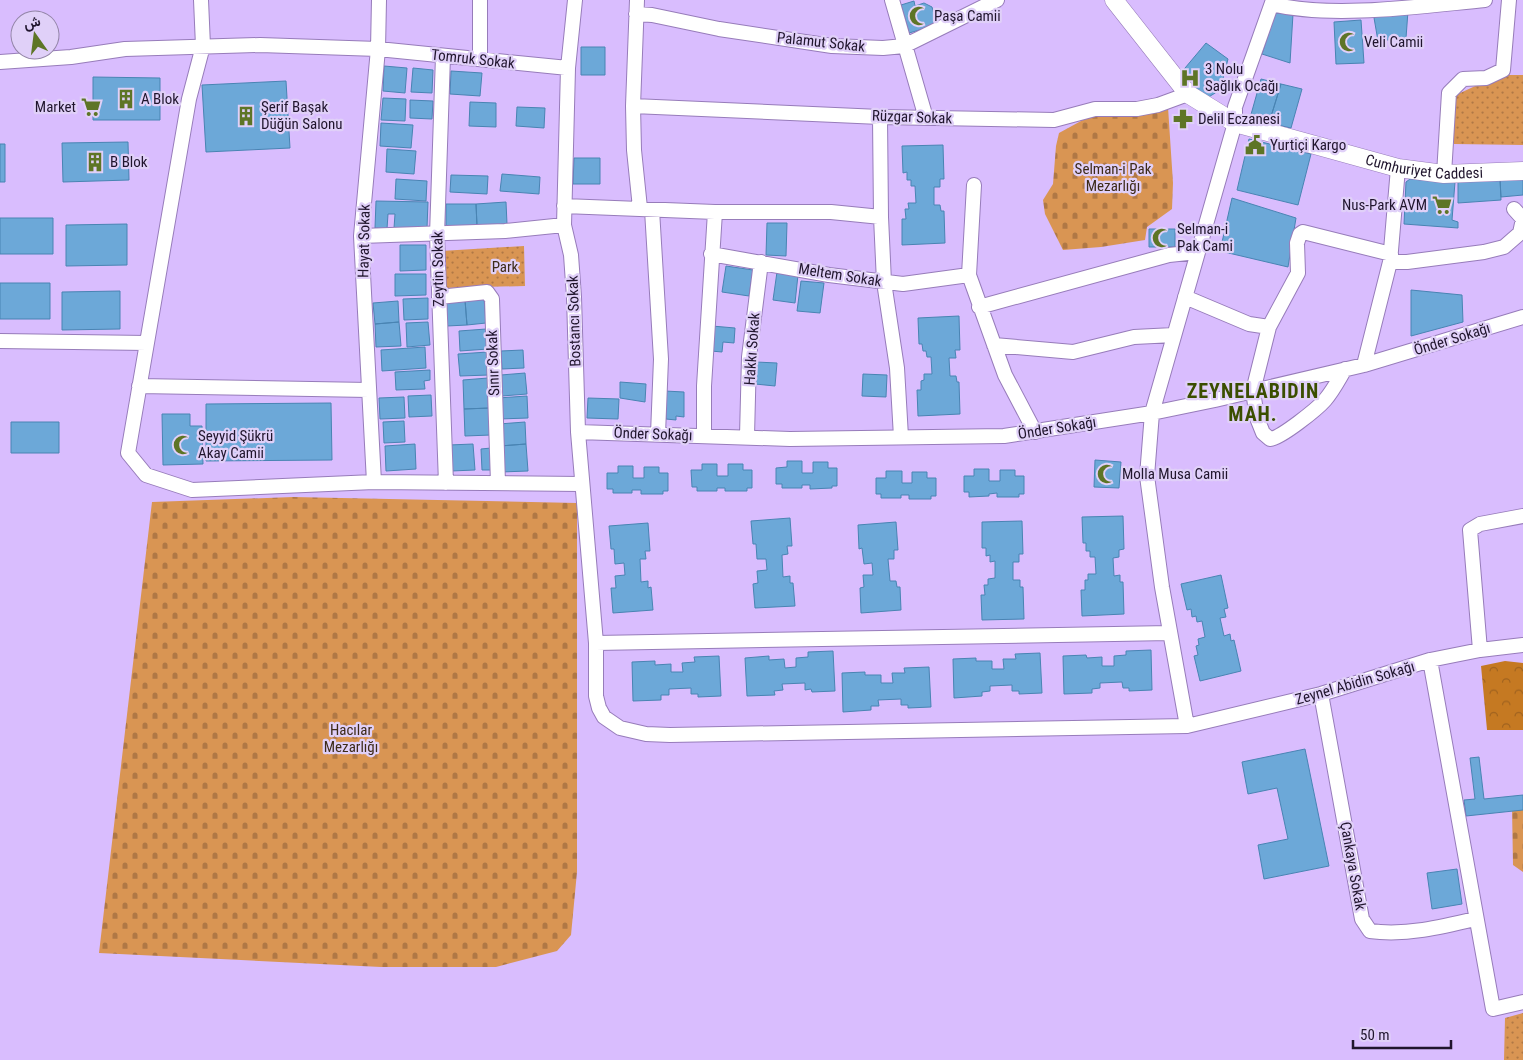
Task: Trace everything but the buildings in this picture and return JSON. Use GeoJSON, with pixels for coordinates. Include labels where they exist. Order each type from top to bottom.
{"type":"FeatureCollection","features":[{"type":"Feature","properties":{"kind":"main road","name":"Cumhuriyet Caddesi"},"geometry":{"type":"LineString","coordinates":[[1114,0],[1188,94],[1235,122],[1398,168],[1444,174],[1523,171]]}},
{"type":"Feature","properties":{"kind":"street"},"geometry":{"type":"LineString","coordinates":[[201,0],[203,46],[189,99],[128,452],[146,475],[192,490],[374,482],[582,484]]}},
{"type":"Feature","properties":{"kind":"street","name":"Hayat Sokak"},"geometry":{"type":"LineString","coordinates":[[374,482],[361,236],[378,49],[379,0]]}},
{"type":"Feature","properties":{"kind":"street"},"geometry":{"type":"LineString","coordinates":[[480,0],[480,59]]}},
{"type":"Feature","properties":{"kind":"street","name":"Bostancı Sokak"},"geometry":{"type":"LineString","coordinates":[[575,0],[568,68],[564,225],[571,255],[578,432],[596,643]]}},
{"type":"Feature","properties":{"kind":"street"},"geometry":{"type":"LineString","coordinates":[[892,0],[926,118]]}},
{"type":"Feature","properties":{"kind":"street","name":"Palamut Sokak"},"geometry":{"type":"LineString","coordinates":[[636,7],[652,15],[719,30],[832,46],[904,46],[997,0]]}},
{"type":"Feature","properties":{"kind":"street"},"geometry":{"type":"LineString","coordinates":[[1187,726],[1170,633],[1147,476],[1152,413],[1235,122],[1235,107],[1273,2],[1290,8],[1344,10],[1484,0]]}},
{"type":"Feature","properties":{"kind":"street"},"geometry":{"type":"LineString","coordinates":[[1444,174],[1449,93],[1462,79],[1486,78],[1503,70],[1509,0]]}},
{"type":"Feature","properties":{"kind":"street"},"geometry":{"type":"LineString","coordinates":[[636,7],[633,106],[634,150],[646,209],[661,359],[658,434]]}},
{"type":"Feature","properties":{"kind":"street","name":"Tomruk Sokak"},"geometry":{"type":"LineString","coordinates":[[0,62],[125,49],[269,46],[378,49],[568,68]]}},
{"type":"Feature","properties":{"kind":"street","name":"Zeytin Sokak"},"geometry":{"type":"LineString","coordinates":[[444,56],[437,235],[446,483]]}},
{"type":"Feature","properties":{"kind":"street","name":"Rüzgar Sokak"},"geometry":{"type":"LineString","coordinates":[[633,106],[880,117],[1054,120],[1095,110],[1158,105],[1188,94]]}},
{"type":"Feature","properties":{"kind":"street"},"geometry":{"type":"LineString","coordinates":[[880,117],[884,282],[897,368],[901,437]]}},
{"type":"Feature","properties":{"kind":"street"},"geometry":{"type":"LineString","coordinates":[[1364,365],[1391,258],[1398,168]]}},
{"type":"Feature","properties":{"kind":"street"},"geometry":{"type":"LineString","coordinates":[[974,186],[969,276],[1005,375],[1035,432]]}},
{"type":"Feature","properties":{"kind":"street"},"geometry":{"type":"LineString","coordinates":[[564,206],[715,212],[831,212],[881,217]]}},
{"type":"Feature","properties":{"kind":"street"},"geometry":{"type":"LineString","coordinates":[[1345,369],[1325,400],[1276,438],[1270,439],[1263,433],[1257,418],[1254,391],[1269,327],[1298,273],[1297,243],[1300,234],[1303,232],[1334,238],[1407,262],[1484,252],[1504,247],[1520,234],[1523,219],[1514,210]]}},
{"type":"Feature","properties":{"kind":"street"},"geometry":{"type":"LineString","coordinates":[[704,436],[704,386],[715,212]]}},
{"type":"Feature","properties":{"kind":"street"},"geometry":{"type":"LineString","coordinates":[[361,236],[437,235],[564,225]]}},
{"type":"Feature","properties":{"kind":"street"},"geometry":{"type":"LineString","coordinates":[[979,307],[1169,255],[1197,252]]}},
{"type":"Feature","properties":{"kind":"street","name":"Meltem Sokak"},"geometry":{"type":"LineString","coordinates":[[711,254],[828,275],[903,284],[969,276]]}},
{"type":"Feature","properties":{"kind":"street","name":"Hakkı Sokak"},"geometry":{"type":"LineString","coordinates":[[747,436],[749,357],[761,262]]}},
{"type":"Feature","properties":{"kind":"street","name":"Sınır Sokak"},"geometry":{"type":"LineString","coordinates":[[439,297],[487,292],[492,299],[498,483]]}},
{"type":"Feature","properties":{"kind":"street"},"geometry":{"type":"LineString","coordinates":[[1185,297],[1249,324],[1269,327]]}},
{"type":"Feature","properties":{"kind":"street","name":"Önder Sokağı"},"geometry":{"type":"LineString","coordinates":[[578,432],[747,436],[790,439],[1004,436],[1152,413],[1254,391],[1364,365],[1523,317]]}},
{"type":"Feature","properties":{"kind":"street"},"geometry":{"type":"LineString","coordinates":[[994,345],[1073,352],[1134,337],[1174,335]]}},
{"type":"Feature","properties":{"kind":"street"},"geometry":{"type":"LineString","coordinates":[[0,341],[147,343]]}},
{"type":"Feature","properties":{"kind":"street"},"geometry":{"type":"LineString","coordinates":[[140,386],[369,390]]}},
{"type":"Feature","properties":{"kind":"street"},"geometry":{"type":"LineString","coordinates":[[1480,650],[1470,530],[1480,524],[1523,516]]}},
{"type":"Feature","properties":{"kind":"street"},"geometry":{"type":"LineString","coordinates":[[596,643],[1170,633]]}},
{"type":"Feature","properties":{"kind":"street","name":"Zeynel Abidin Sokağı"},"geometry":{"type":"LineString","coordinates":[[596,643],[599,708],[604,717],[620,728],[646,734],[996,731],[1187,726],[1321,694],[1430,660],[1480,650],[1523,645]]}},
{"type":"Feature","properties":{"kind":"street"},"geometry":{"type":"LineString","coordinates":[[1430,660],[1475,919],[1493,1009],[1523,1002]]}},
{"type":"Feature","properties":{"kind":"street","name":"Çankaya Sokak"},"geometry":{"type":"LineString","coordinates":[[1321,694],[1362,919],[1370,931],[1387,934],[1444,926],[1475,919]]}},
{"type":"Feature","properties":{"kind":"green space"},"geometry":{"type":"Polygon","coordinates":[[[1499,75],[1523,75],[1523,145],[1454,144],[1452,103],[1458,94],[1499,75]]]}},
{"type":"Feature","properties":{"kind":"green space","name":"Selman-i Pak Mezarlığı"},"geometry":{"type":"Polygon","coordinates":[[[1168,107],[1173,183],[1172,209],[1147,227],[1145,240],[1101,247],[1063,250],[1045,214],[1043,200],[1053,184],[1059,133],[1092,115],[1168,107]]]}},
{"type":"Feature","properties":{"kind":"green space","name":"Park"},"geometry":{"type":"Polygon","coordinates":[[[524,246],[525,286],[443,288],[441,251],[524,246]]]}},
{"type":"Feature","properties":{"kind":"green space","name":"Hacılar Mezarlığı"},"geometry":{"type":"Polygon","coordinates":[[[293,497],[577,503],[577,872],[571,935],[557,951],[496,967],[381,967],[99,953],[152,502],[293,497]]]}},
{"type":"Feature","properties":{"kind":"green space"},"geometry":{"type":"Polygon","coordinates":[[[1505,661],[1523,663],[1523,730],[1487,730],[1481,666],[1505,661]]]}},
{"type":"Feature","properties":{"kind":"green space"},"geometry":{"type":"Polygon","coordinates":[[[1523,806],[1523,872],[1513,865],[1512,807],[1523,806]]]}},
{"type":"Feature","properties":{"kind":"green space"},"geometry":{"type":"Polygon","coordinates":[[[1523,1013],[1523,1060],[1504,1060],[1505,1018],[1523,1013]]]}},
{"type":"Feature","properties":{"kind":"place","name":"Paşa Camii"},"geometry":{"type":"Point","coordinates":[919,16]}},
{"type":"Feature","properties":{"kind":"place","name":"Veli Camii"},"geometry":{"type":"Point","coordinates":[1349,42]}},
{"type":"Feature","properties":{"kind":"place","name":"3 Nolu Sağlık Ocağı"},"geometry":{"type":"Point","coordinates":[1190,78]}},
{"type":"Feature","properties":{"kind":"place","name":"A Blok"},"geometry":{"type":"Point","coordinates":[126,99]}},
{"type":"Feature","properties":{"kind":"place","name":"Market"},"geometry":{"type":"Point","coordinates":[91,107]}},
{"type":"Feature","properties":{"kind":"place","name":"Şerif Başak Düğün Salonu"},"geometry":{"type":"Point","coordinates":[246,116]}},
{"type":"Feature","properties":{"kind":"place","name":"Delil Eczanesi"},"geometry":{"type":"Point","coordinates":[1183,119]}},
{"type":"Feature","properties":{"kind":"place","name":"Yurtiçi Kargo"},"geometry":{"type":"Point","coordinates":[1255,145]}},
{"type":"Feature","properties":{"kind":"place","name":"B Blok"},"geometry":{"type":"Point","coordinates":[95,162]}},
{"type":"Feature","properties":{"kind":"place","name":"Nus-Park AVM"},"geometry":{"type":"Point","coordinates":[1442,205]}},
{"type":"Feature","properties":{"kind":"place","name":"Selman-i Pak Cami"},"geometry":{"type":"Point","coordinates":[1162,238]}},
{"type":"Feature","properties":{"kind":"place","name":"Seyyid Şükrü Akay Camii"},"geometry":{"type":"Point","coordinates":[183,445]}},
{"type":"Feature","properties":{"kind":"place","name":"Molla Musa Camii"},"geometry":{"type":"Point","coordinates":[1107,474]}},
{"type":"Feature","properties":{"kind":"district","name":"ZEYNELABIDIN MAH."},"geometry":{"type":"Point","coordinates":[1253,402]}}]}
